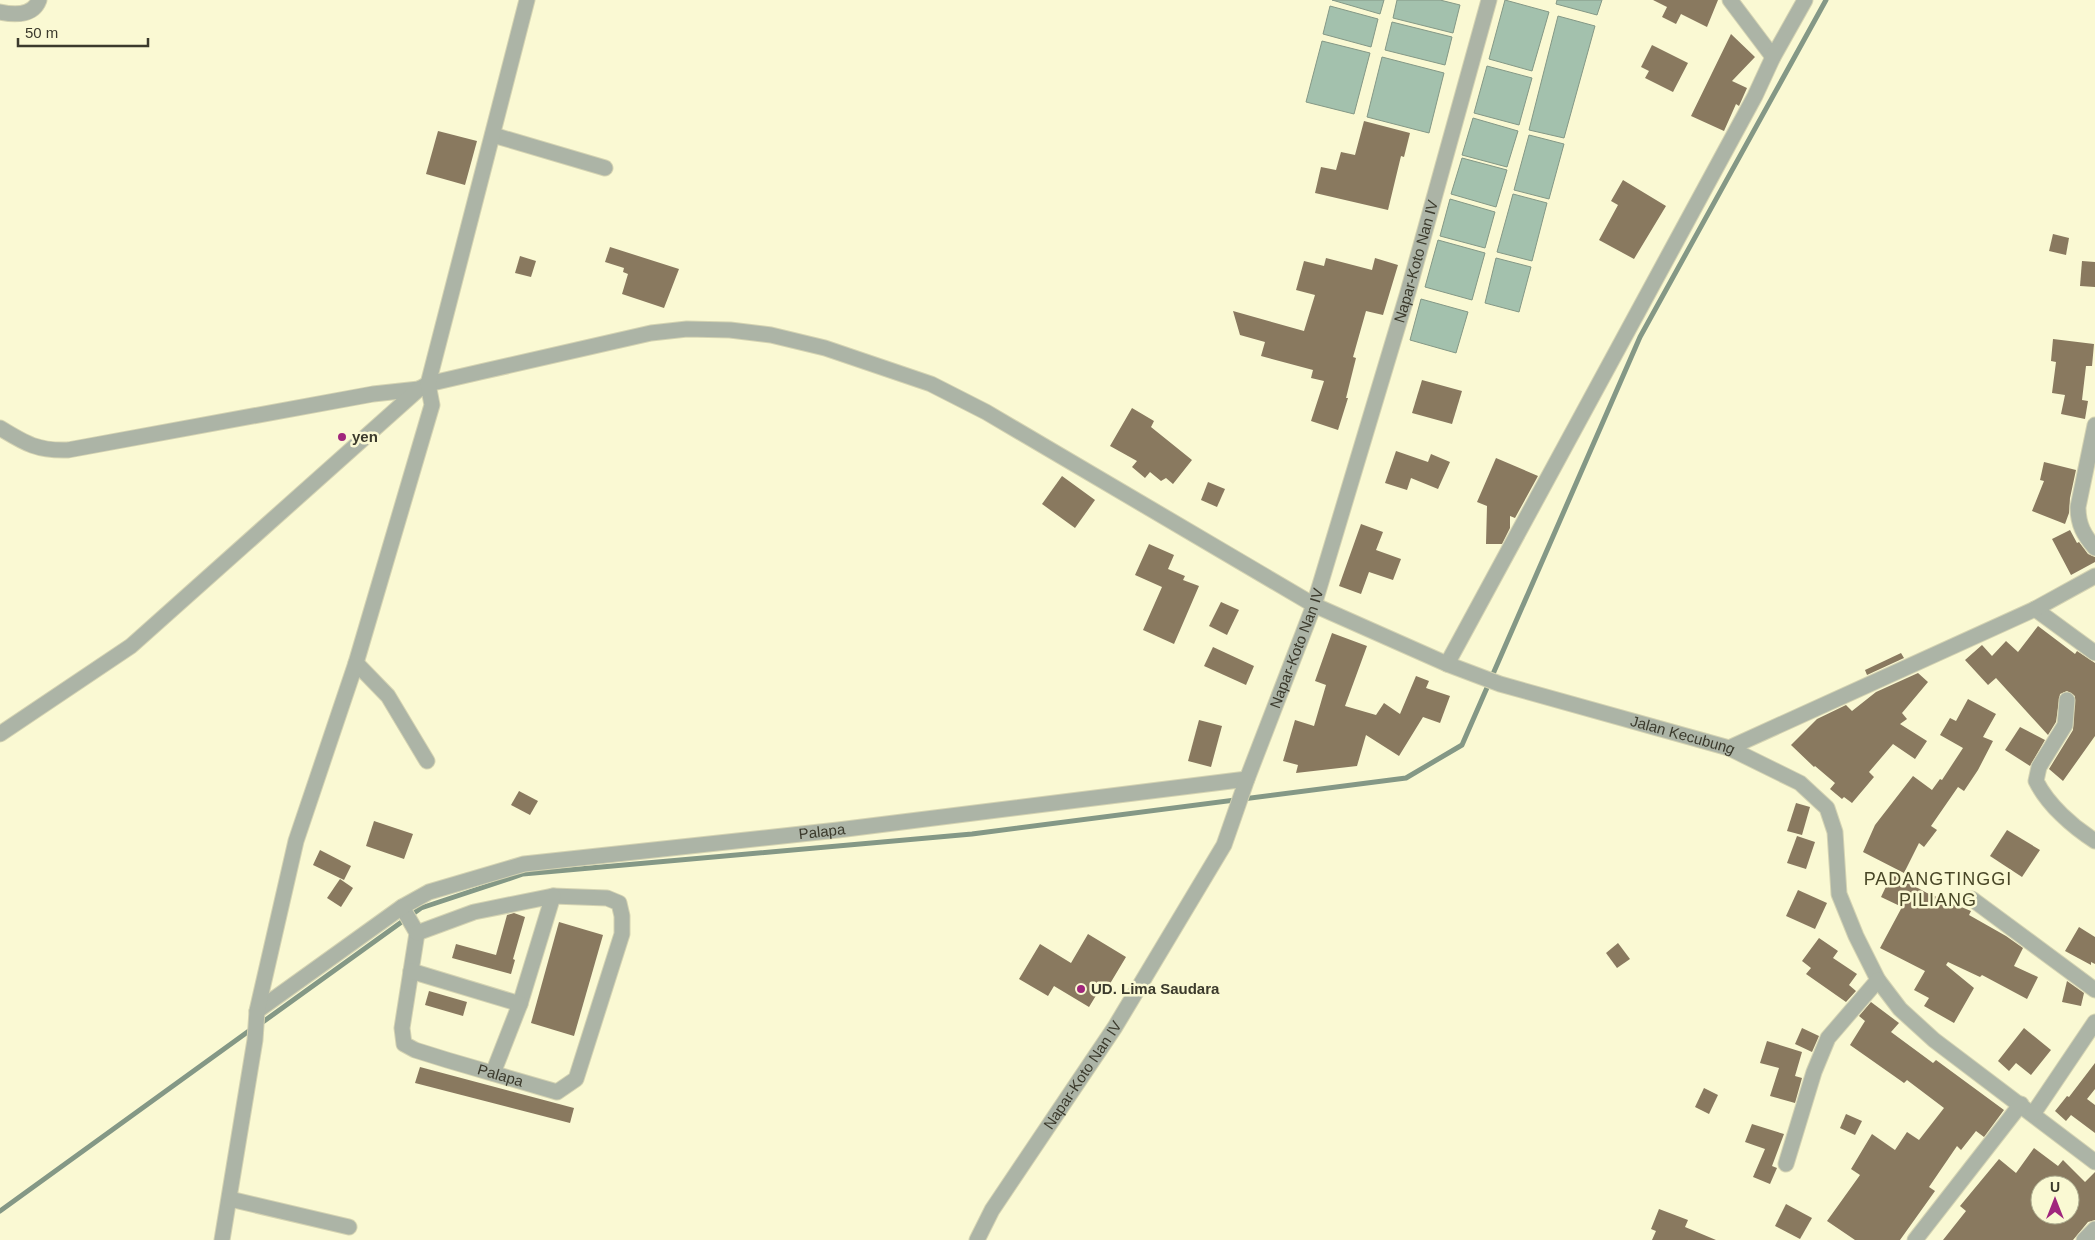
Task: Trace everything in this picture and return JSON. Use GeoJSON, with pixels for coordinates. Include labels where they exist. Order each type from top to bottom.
{"type":"FeatureCollection","features":[{"type":"Feature","properties":{"kind":"street"},"geometry":{"type":"LineString","coordinates":[[0,12],[20,14],[30,11],[38,4],[39,0]]}},
{"type":"Feature","properties":{"kind":"street"},"geometry":{"type":"LineString","coordinates":[[0,734],[130,646],[424,387],[493,135],[526,0]]}},
{"type":"Feature","properties":{"kind":"street","name":"Napar-Koto Nan IV"},"geometry":{"type":"LineString","coordinates":[[977,1240],[992,1210],[1115,1027],[1224,845],[1246,782],[1314,605],[1405,301],[1489,0]]}},
{"type":"Feature","properties":{"kind":"street"},"geometry":{"type":"LineString","coordinates":[[1730,0],[1773,57]]}},
{"type":"Feature","properties":{"kind":"street"},"geometry":{"type":"LineString","coordinates":[[1447,664],[1755,96],[1773,57],[1805,0]]}},
{"type":"Feature","properties":{"kind":"street"},"geometry":{"type":"LineString","coordinates":[[493,135],[605,168]]}},
{"type":"Feature","properties":{"kind":"street","name":"Jalan Kecubung"},"geometry":{"type":"LineString","coordinates":[[0,428],[32,446],[48,450],[68,450],[373,394],[424,387],[651,332],[687,329],[771,334],[826,348],[930,384],[995,416],[1314,605],[1447,664],[1500,684],[1730,748],[2035,609],[2095,576]]}},
{"type":"Feature","properties":{"kind":"street"},"geometry":{"type":"LineString","coordinates":[[222,1240],[255,1040],[256,1014],[296,841],[356,663],[432,405],[424,387]]}},
{"type":"Feature","properties":{"kind":"street"},"geometry":{"type":"LineString","coordinates":[[2095,425],[2078,507],[2078,519],[2082,532],[2095,548]]}},
{"type":"Feature","properties":{"kind":"street"},"geometry":{"type":"LineString","coordinates":[[2035,609],[2095,653]]}},
{"type":"Feature","properties":{"kind":"street"},"geometry":{"type":"LineString","coordinates":[[356,663],[388,696],[427,761]]}},
{"type":"Feature","properties":{"kind":"street"},"geometry":{"type":"LineString","coordinates":[[2067,700],[2065,725],[2039,767],[2036,781],[2048,799],[2076,829],[2095,841]]}},
{"type":"Feature","properties":{"kind":"street"},"geometry":{"type":"LineString","coordinates":[[1730,748],[1800,783],[1827,808],[1834,832],[1839,894],[1856,936],[1878,980],[1900,1009],[1934,1040],[2021,1104],[2095,1162]]}},
{"type":"Feature","properties":{"kind":"street","name":"Palapa"},"geometry":{"type":"LineString","coordinates":[[256,1014],[410,919],[429,892],[524,864],[838,830],[1246,782]]}},
{"type":"Feature","properties":{"kind":"street"},"geometry":{"type":"LineString","coordinates":[[410,919],[474,912],[553,896],[520,1004],[493,1073]]}},
{"type":"Feature","properties":{"kind":"street","name":"Palapa"},"geometry":{"type":"LineString","coordinates":[[410,919],[411,971],[402,1028],[404,1044],[416,1050],[557,1092],[576,1079],[622,934],[622,916],[619,903],[608,898],[553,896]]}},
{"type":"Feature","properties":{"kind":"street"},"geometry":{"type":"LineString","coordinates":[[1972,899],[2095,990]]}},
{"type":"Feature","properties":{"kind":"street"},"geometry":{"type":"LineString","coordinates":[[411,971],[520,1004]]}},
{"type":"Feature","properties":{"kind":"street"},"geometry":{"type":"LineString","coordinates":[[1786,1164],[1814,1072],[1828,1038],[1878,980]]}},
{"type":"Feature","properties":{"kind":"street"},"geometry":{"type":"LineString","coordinates":[[2033,1114],[2095,1022]]}},
{"type":"Feature","properties":{"kind":"street"},"geometry":{"type":"LineString","coordinates":[[1915,1240],[2021,1104]]}},
{"type":"Feature","properties":{"kind":"street"},"geometry":{"type":"LineString","coordinates":[[230,1200],[349,1227]]}},
{"type":"Feature","properties":{"kind":"street"},"geometry":{"type":"LineString","coordinates":[[2084,1240],[2095,1229]]}},
{"type":"Feature","properties":{"kind":"shaded area"},"geometry":{"type":"Polygon","coordinates":[[[1332,0],[1384,0],[1380,14],[1332,0]]]}},
{"type":"Feature","properties":{"kind":"shaded area"},"geometry":{"type":"Polygon","coordinates":[[[1397,0],[1440,0],[1460,5],[1453,33],[1393,18],[1397,0]]]}},
{"type":"Feature","properties":{"kind":"shaded area"},"geometry":{"type":"Polygon","coordinates":[[[1505,0],[1549,12],[1532,71],[1489,59],[1505,0]]]}},
{"type":"Feature","properties":{"kind":"shaded area"},"geometry":{"type":"Polygon","coordinates":[[[1557,0],[1602,0],[1597,15],[1556,4],[1557,0]]]}},
{"type":"Feature","properties":{"kind":"shaded area"},"geometry":{"type":"Polygon","coordinates":[[[1330,6],[1378,19],[1371,47],[1323,34],[1330,6]]]}},
{"type":"Feature","properties":{"kind":"shaded area"},"geometry":{"type":"Polygon","coordinates":[[[1558,16],[1595,26],[1564,138],[1529,130],[1558,16]]]}},
{"type":"Feature","properties":{"kind":"shaded area"},"geometry":{"type":"Polygon","coordinates":[[[1392,22],[1452,37],[1445,65],[1385,50],[1392,22]]]}},
{"type":"Feature","properties":{"kind":"shaded area"},"geometry":{"type":"Polygon","coordinates":[[[1322,41],[1370,53],[1354,114],[1306,102],[1322,41]]]}},
{"type":"Feature","properties":{"kind":"shaded area"},"geometry":{"type":"Polygon","coordinates":[[[1382,57],[1444,73],[1429,133],[1367,117],[1382,57]]]}},
{"type":"Feature","properties":{"kind":"shaded area"},"geometry":{"type":"Polygon","coordinates":[[[1487,66],[1532,78],[1519,125],[1474,113],[1487,66]]]}},
{"type":"Feature","properties":{"kind":"shaded area"},"geometry":{"type":"Polygon","coordinates":[[[1473,118],[1518,131],[1507,167],[1462,155],[1473,118]]]}},
{"type":"Feature","properties":{"kind":"shaded area"},"geometry":{"type":"Polygon","coordinates":[[[1529,135],[1564,144],[1549,199],[1514,190],[1529,135]]]}},
{"type":"Feature","properties":{"kind":"shaded area"},"geometry":{"type":"Polygon","coordinates":[[[1462,158],[1507,170],[1496,207],[1451,194],[1462,158]]]}},
{"type":"Feature","properties":{"kind":"shaded area"},"geometry":{"type":"Polygon","coordinates":[[[1513,194],[1547,203],[1532,261],[1497,252],[1513,194]]]}},
{"type":"Feature","properties":{"kind":"shaded area"},"geometry":{"type":"Polygon","coordinates":[[[1450,199],[1495,212],[1485,248],[1440,236],[1450,199]]]}},
{"type":"Feature","properties":{"kind":"shaded area"},"geometry":{"type":"Polygon","coordinates":[[[1438,240],[1485,253],[1472,300],[1425,287],[1438,240]]]}},
{"type":"Feature","properties":{"kind":"shaded area"},"geometry":{"type":"Polygon","coordinates":[[[1496,258],[1531,267],[1519,312],[1485,303],[1496,258]]]}},
{"type":"Feature","properties":{"kind":"shaded area"},"geometry":{"type":"Polygon","coordinates":[[[1421,299],[1468,312],[1456,353],[1410,340],[1421,299]]]}},
{"type":"Feature","properties":{"kind":"building"},"geometry":{"type":"Polygon","coordinates":[[[1653,0],[1718,0],[1707,27],[1681,14],[1676,24],[1662,17],[1667,7],[1653,0]]]}},
{"type":"Feature","properties":{"kind":"building"},"geometry":{"type":"Polygon","coordinates":[[[1731,34],[1755,57],[1732,81],[1747,88],[1739,106],[1736,104],[1724,131],[1691,116],[1731,34]]]}},
{"type":"Feature","properties":{"kind":"building"},"geometry":{"type":"Polygon","coordinates":[[[1652,45],[1688,63],[1673,92],[1645,78],[1649,71],[1641,67],[1652,45]]]}},
{"type":"Feature","properties":{"kind":"building"},"geometry":{"type":"Polygon","coordinates":[[[1364,121],[1410,133],[1404,157],[1401,156],[1388,210],[1315,193],[1321,167],[1336,170],[1341,152],[1355,155],[1364,121]]]}},
{"type":"Feature","properties":{"kind":"building"},"geometry":{"type":"Polygon","coordinates":[[[438,131],[477,141],[465,185],[426,174],[438,131]]]}},
{"type":"Feature","properties":{"kind":"building"},"geometry":{"type":"Polygon","coordinates":[[[1623,180],[1666,206],[1634,259],[1599,240],[1618,205],[1611,201],[1623,180]]]}},
{"type":"Feature","properties":{"kind":"building"},"geometry":{"type":"Polygon","coordinates":[[[2053,234],[2069,238],[2066,255],[2049,251],[2053,234]]]}},
{"type":"Feature","properties":{"kind":"building"},"geometry":{"type":"Polygon","coordinates":[[[610,247],[679,269],[664,308],[622,294],[628,274],[623,272],[624,268],[605,262],[610,247]]]}},
{"type":"Feature","properties":{"kind":"building"},"geometry":{"type":"Polygon","coordinates":[[[520,256],[536,261],[531,277],[515,273],[520,256]]]}},
{"type":"Feature","properties":{"kind":"building"},"geometry":{"type":"Polygon","coordinates":[[[1326,258],[1372,270],[1375,258],[1398,265],[1383,315],[1366,311],[1353,357],[1356,358],[1346,398],[1348,398],[1338,430],[1311,421],[1324,381],[1311,378],[1313,370],[1261,356],[1265,342],[1240,335],[1233,311],[1304,331],[1315,295],[1296,290],[1304,261],[1324,266],[1326,258]]]}},
{"type":"Feature","properties":{"kind":"building"},"geometry":{"type":"Polygon","coordinates":[[[2082,261],[2095,262],[2095,287],[2080,286],[2082,261]]]}},
{"type":"Feature","properties":{"kind":"building"},"geometry":{"type":"Polygon","coordinates":[[[2053,339],[2094,344],[2092,366],[2086,366],[2082,400],[2088,401],[2085,419],[2061,414],[2065,395],[2052,393],[2056,362],[2051,361],[2053,339]]]}},
{"type":"Feature","properties":{"kind":"building"},"geometry":{"type":"Polygon","coordinates":[[[1422,380],[1462,391],[1452,424],[1412,413],[1422,380]]]}},
{"type":"Feature","properties":{"kind":"building"},"geometry":{"type":"Polygon","coordinates":[[[1132,408],[1154,421],[1151,427],[1192,460],[1173,484],[1166,478],[1161,481],[1150,472],[1145,478],[1132,467],[1137,461],[1110,446],[1132,408]]]}},
{"type":"Feature","properties":{"kind":"building"},"geometry":{"type":"Polygon","coordinates":[[[1396,451],[1428,462],[1431,454],[1450,462],[1438,489],[1411,478],[1407,490],[1385,483],[1396,451]]]}},
{"type":"Feature","properties":{"kind":"building"},"geometry":{"type":"Polygon","coordinates":[[[1496,458],[1538,476],[1515,518],[1510,516],[1510,528],[1502,544],[1486,544],[1487,506],[1477,502],[1496,458]]]}},
{"type":"Feature","properties":{"kind":"building"},"geometry":{"type":"Polygon","coordinates":[[[2044,462],[2076,470],[2069,513],[2065,524],[2032,511],[2044,481],[2040,480],[2044,462]]]}},
{"type":"Feature","properties":{"kind":"building"},"geometry":{"type":"Polygon","coordinates":[[[1062,476],[1095,500],[1075,528],[1042,504],[1062,476]]]}},
{"type":"Feature","properties":{"kind":"building"},"geometry":{"type":"Polygon","coordinates":[[[1208,482],[1225,489],[1217,507],[1201,500],[1208,482]]]}},
{"type":"Feature","properties":{"kind":"building"},"geometry":{"type":"Polygon","coordinates":[[[1361,524],[1383,532],[1376,550],[1401,559],[1393,580],[1369,572],[1361,594],[1339,586],[1361,524]]]}},
{"type":"Feature","properties":{"kind":"building"},"geometry":{"type":"Polygon","coordinates":[[[2070,530],[2077,543],[2079,542],[2088,554],[2095,557],[2095,562],[2071,575],[2052,539],[2070,530]]]}},
{"type":"Feature","properties":{"kind":"building"},"geometry":{"type":"Polygon","coordinates":[[[1149,544],[1174,555],[1168,569],[1185,576],[1183,580],[1199,586],[1174,644],[1143,630],[1162,587],[1135,575],[1149,544]]]}},
{"type":"Feature","properties":{"kind":"building"},"geometry":{"type":"Polygon","coordinates":[[[1221,602],[1239,610],[1227,635],[1209,626],[1221,602]]]}},
{"type":"Feature","properties":{"kind":"building"},"geometry":{"type":"Polygon","coordinates":[[[2038,626],[2075,654],[2077,651],[2095,663],[2095,736],[2063,781],[2049,769],[2073,730],[2075,696],[2067,691],[2060,694],[2056,722],[2048,735],[1996,678],[1988,685],[1965,660],[1982,645],[1992,656],[2006,641],[2018,652],[2038,626]]]}},
{"type":"Feature","properties":{"kind":"building"},"geometry":{"type":"Polygon","coordinates":[[[1332,633],[1367,646],[1345,706],[1376,715],[1384,703],[1400,714],[1416,676],[1429,681],[1426,688],[1450,696],[1440,723],[1423,717],[1399,756],[1366,735],[1357,766],[1296,773],[1298,765],[1283,761],[1295,720],[1314,726],[1326,685],[1315,681],[1332,633]]]}},
{"type":"Feature","properties":{"kind":"building"},"geometry":{"type":"Polygon","coordinates":[[[1213,647],[1254,666],[1246,685],[1204,666],[1213,647]]]}},
{"type":"Feature","properties":{"kind":"building"},"geometry":{"type":"Polygon","coordinates":[[[1901,653],[1904,658],[1867,675],[1865,670],[1901,653]]]}},
{"type":"Feature","properties":{"kind":"building"},"geometry":{"type":"Polygon","coordinates":[[[1918,673],[1928,682],[1902,713],[1907,719],[1900,724],[1927,741],[1915,759],[1893,744],[1869,772],[1874,777],[1852,803],[1844,797],[1842,799],[1830,789],[1835,783],[1814,767],[1791,745],[1817,719],[1846,705],[1852,711],[1876,692],[1918,673]]]}},
{"type":"Feature","properties":{"kind":"building"},"geometry":{"type":"Polygon","coordinates":[[[1968,699],[1996,714],[1983,737],[1993,741],[1978,770],[1964,791],[1958,787],[1931,826],[1937,830],[1924,847],[1919,843],[1904,873],[1863,852],[1875,825],[1913,776],[1932,790],[1940,779],[1942,780],[1963,748],[1940,735],[1950,718],[1956,721],[1968,699]]]}},
{"type":"Feature","properties":{"kind":"building"},"geometry":{"type":"Polygon","coordinates":[[[1199,720],[1222,726],[1211,767],[1188,761],[1199,720]]]}},
{"type":"Feature","properties":{"kind":"building"},"geometry":{"type":"Polygon","coordinates":[[[2020,727],[2045,740],[2030,766],[2005,750],[2020,727]]]}},
{"type":"Feature","properties":{"kind":"building"},"geometry":{"type":"Polygon","coordinates":[[[519,791],[538,801],[530,815],[511,805],[519,791]]]}},
{"type":"Feature","properties":{"kind":"building"},"geometry":{"type":"Polygon","coordinates":[[[1796,803],[1810,807],[1802,835],[1787,831],[1796,803]]]}},
{"type":"Feature","properties":{"kind":"building"},"geometry":{"type":"Polygon","coordinates":[[[374,821],[413,834],[404,859],[366,846],[374,821]]]}},
{"type":"Feature","properties":{"kind":"building"},"geometry":{"type":"Polygon","coordinates":[[[2007,830],[2040,850],[2022,877],[1990,856],[2007,830]]]}},
{"type":"Feature","properties":{"kind":"building"},"geometry":{"type":"Polygon","coordinates":[[[1797,836],[1815,842],[1806,869],[1787,863],[1797,836]]]}},
{"type":"Feature","properties":{"kind":"building"},"geometry":{"type":"Polygon","coordinates":[[[320,850],[351,866],[344,880],[313,865],[320,850]]]}},
{"type":"Feature","properties":{"kind":"building"},"geometry":{"type":"Polygon","coordinates":[[[1892,874],[1927,893],[1971,911],[1969,915],[2023,948],[2014,966],[2038,977],[2027,999],[1982,975],[1980,977],[1948,962],[1946,965],[1974,988],[1954,1023],[1924,1006],[1929,998],[1914,990],[1925,971],[1880,948],[1902,907],[1881,897],[1892,874]]]}},
{"type":"Feature","properties":{"kind":"building"},"geometry":{"type":"Polygon","coordinates":[[[340,879],[353,888],[341,907],[327,898],[340,879]]]}},
{"type":"Feature","properties":{"kind":"building"},"geometry":{"type":"Polygon","coordinates":[[[1798,890],[1827,903],[1815,929],[1786,916],[1798,890]]]}},
{"type":"Feature","properties":{"kind":"building"},"geometry":{"type":"Polygon","coordinates":[[[514,913],[525,917],[513,959],[515,960],[511,974],[452,958],[456,944],[496,955],[507,915],[514,913]]]}},
{"type":"Feature","properties":{"kind":"building"},"geometry":{"type":"Polygon","coordinates":[[[559,922],[603,935],[574,1036],[531,1023],[559,922]]]}},
{"type":"Feature","properties":{"kind":"building"},"geometry":{"type":"Polygon","coordinates":[[[2079,927],[2095,937],[2095,964],[2091,962],[2091,965],[2065,951],[2079,927]]]}},
{"type":"Feature","properties":{"kind":"building"},"geometry":{"type":"Polygon","coordinates":[[[1088,934],[1126,957],[1108,987],[1103,984],[1089,1007],[1054,986],[1048,996],[1019,979],[1040,944],[1071,963],[1088,934]]]}},
{"type":"Feature","properties":{"kind":"building"},"geometry":{"type":"Polygon","coordinates":[[[1819,938],[1838,951],[1833,958],[1857,974],[1849,985],[1856,991],[1846,1002],[1806,974],[1811,968],[1802,961],[1819,938]]]}},
{"type":"Feature","properties":{"kind":"building"},"geometry":{"type":"Polygon","coordinates":[[[1618,943],[1630,959],[1617,968],[1606,953],[1618,943]]]}},
{"type":"Feature","properties":{"kind":"building"},"geometry":{"type":"Polygon","coordinates":[[[2067,981],[2084,993],[2081,1006],[2062,1002],[2067,981]]]}},
{"type":"Feature","properties":{"kind":"building"},"geometry":{"type":"Polygon","coordinates":[[[429,991],[467,1002],[463,1016],[425,1005],[429,991]]]}},
{"type":"Feature","properties":{"kind":"building"},"geometry":{"type":"Polygon","coordinates":[[[1871,1002],[1899,1023],[1891,1032],[1933,1063],[1936,1060],[2004,1110],[1984,1137],[1976,1131],[1961,1150],[1957,1146],[1929,1187],[1935,1191],[1900,1240],[1855,1240],[1827,1221],[1860,1175],[1851,1169],[1872,1134],[1895,1150],[1907,1132],[1919,1140],[1944,1108],[1907,1080],[1904,1083],[1850,1045],[1865,1021],[1859,1016],[1871,1002]]]}},
{"type":"Feature","properties":{"kind":"building"},"geometry":{"type":"Polygon","coordinates":[[[1802,1028],[1819,1036],[1812,1052],[1795,1044],[1802,1028]]]}},
{"type":"Feature","properties":{"kind":"building"},"geometry":{"type":"Polygon","coordinates":[[[2024,1028],[2051,1050],[2031,1075],[2016,1063],[2009,1071],[1998,1061],[2024,1028]]]}},
{"type":"Feature","properties":{"kind":"building"},"geometry":{"type":"Polygon","coordinates":[[[1767,1041],[1802,1052],[1795,1076],[1802,1078],[1795,1103],[1770,1096],[1779,1068],[1760,1063],[1767,1041]]]}},
{"type":"Feature","properties":{"kind":"building"},"geometry":{"type":"Polygon","coordinates":[[[2095,1063],[2095,1089],[2087,1099],[2095,1105],[2095,1133],[2071,1115],[2066,1121],[2055,1111],[2067,1096],[2069,1097],[2095,1063]]]}},
{"type":"Feature","properties":{"kind":"building"},"geometry":{"type":"Polygon","coordinates":[[[420,1067],[574,1108],[570,1123],[415,1083],[420,1067]]]}},
{"type":"Feature","properties":{"kind":"building"},"geometry":{"type":"Polygon","coordinates":[[[1704,1088],[1718,1095],[1709,1114],[1695,1107],[1704,1088]]]}},
{"type":"Feature","properties":{"kind":"building"},"geometry":{"type":"Polygon","coordinates":[[[1846,1114],[1862,1121],[1855,1135],[1840,1128],[1846,1114]]]}},
{"type":"Feature","properties":{"kind":"building"},"geometry":{"type":"Polygon","coordinates":[[[1752,1124],[1784,1134],[1772,1166],[1777,1168],[1770,1184],[1753,1177],[1765,1149],[1745,1142],[1752,1124]]]}},
{"type":"Feature","properties":{"kind":"building"},"geometry":{"type":"Polygon","coordinates":[[[2034,1148],[2058,1166],[2063,1160],[2078,1175],[2030,1175],[2030,1225],[2080,1225],[2080,1177],[2085,1182],[2095,1172],[2095,1220],[2088,1222],[2073,1240],[1943,1240],[1966,1211],[1960,1206],[1999,1159],[2016,1173],[2034,1148]]]}},
{"type":"Feature","properties":{"kind":"building"},"geometry":{"type":"Polygon","coordinates":[[[1786,1204],[1812,1218],[1800,1239],[1775,1226],[1786,1204]]]}},
{"type":"Feature","properties":{"kind":"building"},"geometry":{"type":"Polygon","coordinates":[[[1659,1209],[1688,1220],[1685,1227],[1716,1240],[1652,1240],[1656,1231],[1651,1229],[1659,1209]]]}},
{"type":"Feature","properties":{"kind":"waterway"},"geometry":{"type":"LineString","coordinates":[[260,1024],[421,908],[523,874],[972,834],[1406,778],[1462,745],[1640,337],[1826,0]]}},
{"type":"Feature","properties":{"kind":"waterway"},"geometry":{"type":"LineString","coordinates":[[0,1211],[253,1028]]}},
{"type":"Feature","properties":{"kind":"place","name":"yen"},"geometry":{"type":"Point","coordinates":[342,437]}},
{"type":"Feature","properties":{"kind":"place","name":"UD. Lima Saudara"},"geometry":{"type":"Point","coordinates":[1081,989]}},
{"type":"Feature","properties":{"kind":"district","name":"PADANGTINGGI PILIANG"},"geometry":{"type":"Point","coordinates":[1938,890]}}]}
